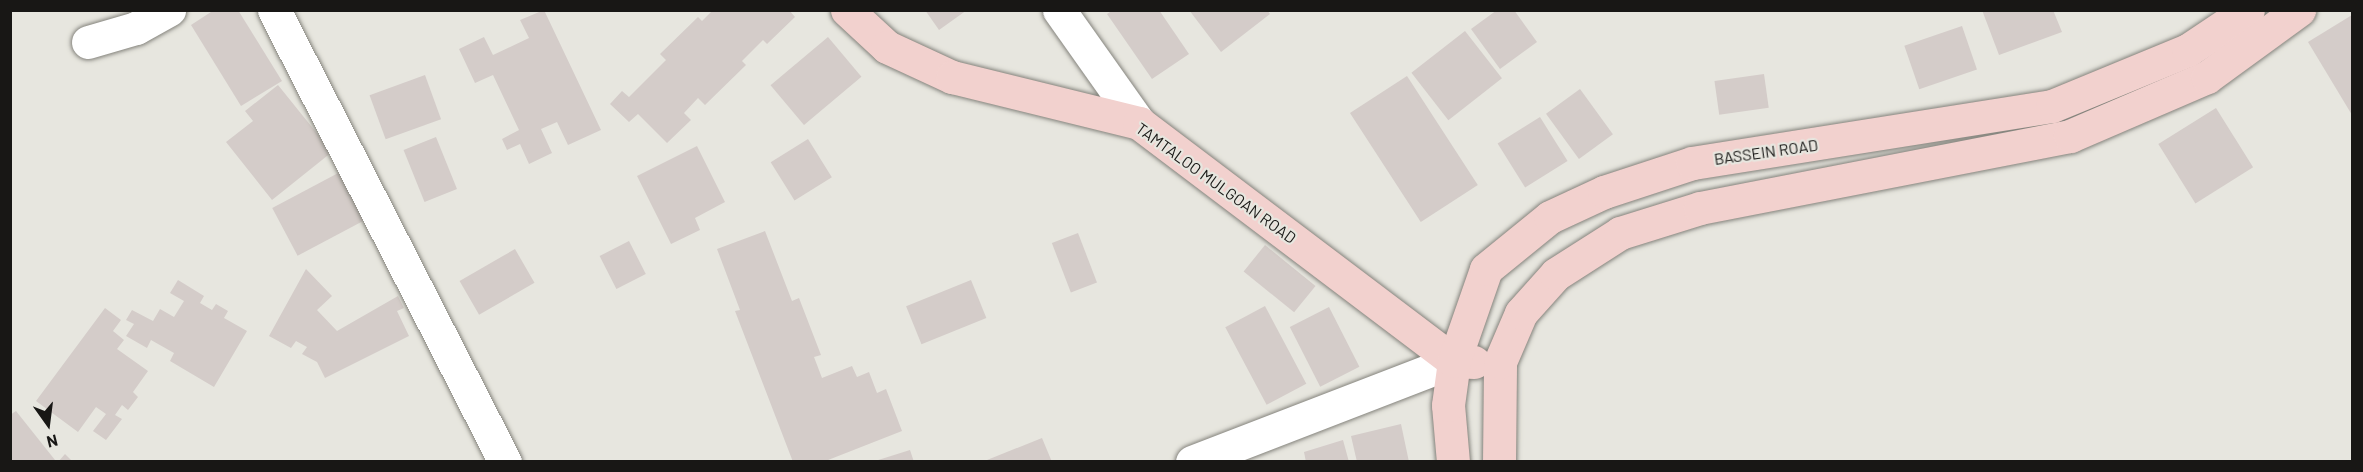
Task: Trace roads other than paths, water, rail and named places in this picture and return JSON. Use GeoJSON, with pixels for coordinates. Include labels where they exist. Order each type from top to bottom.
{"type":"FeatureCollection","features":[{"type":"Feature","properties":{"kind":"main road","name":"TAMTALOO MULGOAN ROAD"},"geometry":{"type":"LineString","coordinates":[[847,10],[887,47],[952,77],[1139,123],[1454,361]]}},
{"type":"Feature","properties":{"kind":"main road","name":"BASSEIN ROAD"},"geometry":{"type":"LineString","coordinates":[[1454,462],[1448,405],[1454,361],[1486,269],[1550,217],[1604,192],[1692,163],[2052,106],[2188,50],[2248,10]]}},
{"type":"Feature","properties":{"kind":"main road"},"geometry":{"type":"LineString","coordinates":[[1499,462],[1500,362],[1521,313],[1556,274],[1620,233],[1700,208],[2070,136],[2207,77],[2299,10]]}},
{"type":"Feature","properties":{"kind":"main road"},"geometry":{"type":"LineString","coordinates":[[1454,361],[1500,362]]}},
{"type":"Feature","properties":{"kind":"street"},"geometry":{"type":"LineString","coordinates":[[88,42],[136,28],[169,10]]}},
{"type":"Feature","properties":{"kind":"street"},"geometry":{"type":"LineString","coordinates":[[274,10],[506,462]]}},
{"type":"Feature","properties":{"kind":"street"},"geometry":{"type":"LineString","coordinates":[[1059,10],[1139,123]]}},
{"type":"Feature","properties":{"kind":"street"},"geometry":{"type":"LineString","coordinates":[[1192,462],[1454,361]]}}]}
